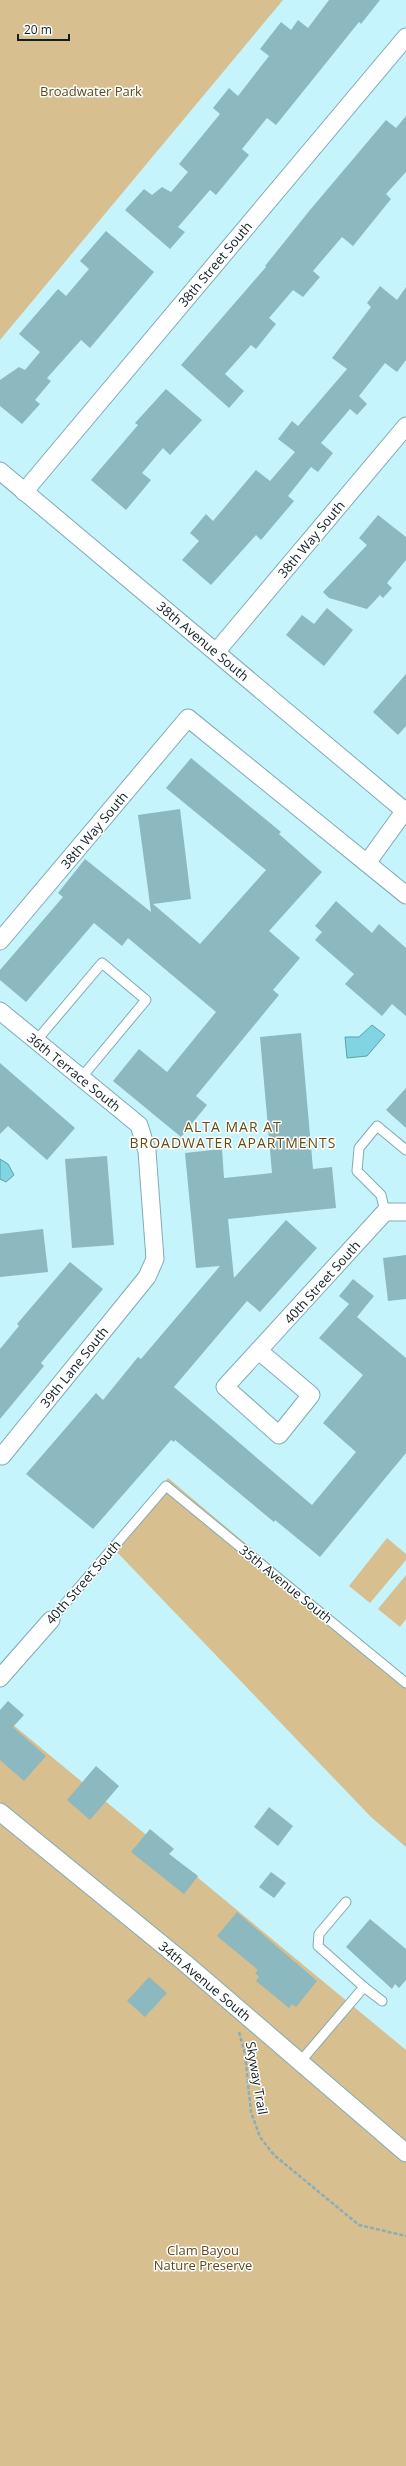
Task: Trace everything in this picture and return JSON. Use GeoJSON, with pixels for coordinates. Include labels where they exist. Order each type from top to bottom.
{"type":"FeatureCollection","features":[{"type":"Feature","properties":{"kind":"street","name":"38th Street South"},"geometry":{"type":"LineString","coordinates":[[24,492],[406,37]]}},
{"type":"Feature","properties":{"kind":"street","name":"38th Way South"},"geometry":{"type":"LineString","coordinates":[[216,652],[406,426]]}},
{"type":"Feature","properties":{"kind":"street","name":"38th Avenue South"},"geometry":{"type":"LineString","coordinates":[[0,471],[406,811]]}},
{"type":"Feature","properties":{"kind":"street","name":"38th Way South"},"geometry":{"type":"LineString","coordinates":[[0,941],[188,718],[367,863]]}},
{"type":"Feature","properties":{"kind":"street"},"geometry":{"type":"LineString","coordinates":[[406,811],[367,863],[406,895]]}},
{"type":"Feature","properties":{"kind":"street","name":"36th Terrace South"},"geometry":{"type":"LineString","coordinates":[[0,1011],[139,1125],[147,1151],[155,1259],[147,1277]]}},
{"type":"Feature","properties":{"kind":"street"},"geometry":{"type":"LineString","coordinates":[[385,1212],[406,1212]]}},
{"type":"Feature","properties":{"kind":"street","name":"40th Street South"},"geometry":{"type":"LineString","coordinates":[[259,1351],[311,1395],[279,1434],[225,1387],[385,1212]]}},
{"type":"Feature","properties":{"kind":"street","name":"39th Lane South"},"geometry":{"type":"LineString","coordinates":[[1,1456],[147,1277]]}},
{"type":"Feature","properties":{"kind":"street","name":"40th Street South"},"geometry":{"type":"LineString","coordinates":[[0,1678],[51,1620]]}},
{"type":"Feature","properties":{"kind":"street","name":"34th Avenue South"},"geometry":{"type":"LineString","coordinates":[[0,1812],[185,1963],[406,2153]]}},
{"type":"Feature","properties":{"kind":"lane"},"geometry":{"type":"LineString","coordinates":[[36,1042],[102,963],[146,1000],[81,1078]]}},
{"type":"Feature","properties":{"kind":"lane"},"geometry":{"type":"LineString","coordinates":[[385,1212],[381,1195],[357,1171],[359,1148],[377,1126],[406,1150]]}},
{"type":"Feature","properties":{"kind":"lane","name":"40th Street South"},"geometry":{"type":"LineString","coordinates":[[51,1620],[166,1486]]}},
{"type":"Feature","properties":{"kind":"lane","name":"35th Avenue South"},"geometry":{"type":"LineString","coordinates":[[166,1486],[406,1683]]}},
{"type":"Feature","properties":{"kind":"lane"},"geometry":{"type":"LineString","coordinates":[[346,1902],[320,1934],[318,1946],[382,2000]]}},
{"type":"Feature","properties":{"kind":"lane"},"geometry":{"type":"LineString","coordinates":[[300,2062],[364,1986]]}},
{"type":"Feature","properties":{"kind":"path","name":"Skyway Trail"},"geometry":{"type":"LineString","coordinates":[[235,2027],[239,2033],[246,2054],[251,2112],[260,2137],[274,2154],[359,2225],[406,2236]]}},
{"type":"Feature","properties":{"kind":"green space","name":"Broadwater Park"},"geometry":{"type":"Polygon","coordinates":[[[0,0],[283,0],[0,340],[0,0]]]}},
{"type":"Feature","properties":{"kind":"green space"},"geometry":{"type":"Polygon","coordinates":[[[168,1478],[406,1679],[406,1847],[371,1817],[113,1548],[168,1478]]]}},
{"type":"Feature","properties":{"kind":"green space"},"geometry":{"type":"Polygon","coordinates":[[[387,1538],[406,1554],[406,1560],[370,1603],[349,1586],[387,1538]]]}},
{"type":"Feature","properties":{"kind":"green space"},"geometry":{"type":"Polygon","coordinates":[[[406,1575],[406,1619],[400,1627],[378,1609],[406,1575]]]}},
{"type":"Feature","properties":{"kind":"green space","name":"Clam Bayou Nature Preserve"},"geometry":{"type":"Polygon","coordinates":[[[0,1714],[406,2050],[406,2466],[0,2466],[0,1714]]]}},
{"type":"Feature","properties":{"kind":"water"},"geometry":{"type":"Polygon","coordinates":[[[372,1025],[385,1035],[367,1056],[347,1058],[345,1037],[359,1037],[372,1025]]]}},
{"type":"Feature","properties":{"kind":"water"},"geometry":{"type":"Polygon","coordinates":[[[0,1159],[8,1164],[14,1175],[6,1182],[0,1179],[0,1159]]]}},
{"type":"Feature","properties":{"kind":"building"},"geometry":{"type":"Polygon","coordinates":[[[329,0],[380,0],[361,24],[359,22],[276,125],[267,118],[242,149],[249,155],[216,195],[210,190],[178,227],[185,232],[170,249],[125,210],[144,189],[152,195],[162,187],[171,192],[188,172],[179,164],[220,114],[213,108],[229,88],[238,96],[269,56],[260,49],[281,22],[291,30],[298,20],[308,28],[329,0]]]}},
{"type":"Feature","properties":{"kind":"building"},"geometry":{"type":"Polygon","coordinates":[[[406,116],[406,172],[386,194],[391,199],[353,246],[342,237],[313,271],[320,277],[303,297],[293,290],[269,318],[276,324],[256,349],[251,345],[225,374],[244,391],[229,408],[181,365],[266,267],[265,266],[310,210],[386,120],[396,128],[406,116]]]}},
{"type":"Feature","properties":{"kind":"building"},"geometry":{"type":"Polygon","coordinates":[[[106,231],[154,272],[90,348],[81,340],[47,378],[51,381],[35,400],[40,404],[22,424],[0,406],[0,380],[19,367],[25,370],[40,352],[19,334],[58,289],[66,296],[89,269],[80,261],[106,231]]]}},
{"type":"Feature","properties":{"kind":"building"},"geometry":{"type":"Polygon","coordinates":[[[380,286],[397,300],[406,287],[406,360],[397,372],[385,363],[359,396],[367,404],[357,415],[350,409],[321,443],[333,453],[318,472],[311,467],[288,496],[294,501],[261,540],[256,535],[211,585],[182,560],[199,541],[190,533],[206,514],[213,521],[256,470],[270,481],[295,452],[278,439],[292,421],[298,426],[347,369],[332,358],[371,307],[367,303],[380,286]]]}},
{"type":"Feature","properties":{"kind":"building"},"geometry":{"type":"Polygon","coordinates":[[[166,389],[202,420],[170,455],[163,448],[142,473],[151,480],[126,510],[91,480],[138,425],[135,423],[166,389]]]}},
{"type":"Feature","properties":{"kind":"building"},"geometry":{"type":"Polygon","coordinates":[[[378,515],[406,537],[406,560],[387,583],[392,588],[383,598],[380,595],[367,609],[329,598],[323,592],[367,545],[359,538],[378,515]]]}},
{"type":"Feature","properties":{"kind":"building"},"geometry":{"type":"Polygon","coordinates":[[[327,608],[353,630],[324,666],[286,635],[302,615],[314,624],[327,608]]]}},
{"type":"Feature","properties":{"kind":"building"},"geometry":{"type":"Polygon","coordinates":[[[406,674],[406,726],[398,735],[373,712],[406,674]]]}},
{"type":"Feature","properties":{"kind":"building"},"geometry":{"type":"Polygon","coordinates":[[[191,758],[281,832],[279,834],[322,872],[269,931],[300,958],[273,990],[279,995],[196,1096],[207,1105],[181,1137],[113,1081],[139,1049],[167,1072],[216,1012],[128,938],[122,946],[94,923],[26,1002],[0,980],[0,970],[63,897],[58,893],[85,859],[151,912],[138,815],[180,809],[191,899],[153,904],[200,944],[266,870],[166,788],[191,758]]]}},
{"type":"Feature","properties":{"kind":"building"},"geometry":{"type":"Polygon","coordinates":[[[336,901],[372,933],[379,924],[406,948],[406,1016],[392,1004],[382,1016],[345,984],[354,974],[315,940],[322,932],[315,926],[336,901]]]}},
{"type":"Feature","properties":{"kind":"building"},"geometry":{"type":"Polygon","coordinates":[[[301,1033],[313,1169],[332,1167],[336,1208],[228,1219],[234,1278],[286,1220],[317,1248],[260,1312],[247,1301],[174,1387],[312,1505],[356,1452],[323,1423],[363,1375],[319,1338],[349,1304],[339,1296],[353,1279],[374,1296],[357,1317],[406,1358],[406,1453],[320,1557],[275,1520],[274,1522],[175,1440],[174,1442],[171,1440],[93,1529],[26,1474],[96,1393],[103,1400],[138,1357],[141,1359],[220,1266],[196,1268],[185,1153],[222,1149],[224,1178],[272,1173],[260,1037],[301,1033]]]}},
{"type":"Feature","properties":{"kind":"building"},"geometry":{"type":"Polygon","coordinates":[[[0,1063],[75,1128],[47,1160],[8,1126],[0,1134],[0,1063]]]}},
{"type":"Feature","properties":{"kind":"building"},"geometry":{"type":"Polygon","coordinates":[[[406,1088],[406,1128],[386,1110],[406,1088]]]}},
{"type":"Feature","properties":{"kind":"building"},"geometry":{"type":"Polygon","coordinates":[[[107,1156],[114,1245],[72,1248],[65,1159],[107,1156]]]}},
{"type":"Feature","properties":{"kind":"building"},"geometry":{"type":"Polygon","coordinates":[[[43,1229],[48,1272],[0,1277],[0,1234],[43,1229]]]}},
{"type":"Feature","properties":{"kind":"building"},"geometry":{"type":"Polygon","coordinates":[[[406,1255],[406,1299],[388,1301],[383,1258],[406,1255]]]}},
{"type":"Feature","properties":{"kind":"building"},"geometry":{"type":"Polygon","coordinates":[[[70,1262],[103,1289],[41,1363],[44,1366],[0,1419],[0,1349],[19,1326],[17,1324],[70,1262]]]}},
{"type":"Feature","properties":{"kind":"building"},"geometry":{"type":"Polygon","coordinates":[[[8,1701],[24,1715],[13,1727],[46,1756],[24,1781],[0,1760],[0,1710],[8,1701]]]}},
{"type":"Feature","properties":{"kind":"building"},"geometry":{"type":"Polygon","coordinates":[[[96,1766],[119,1786],[90,1820],[67,1800],[96,1766]]]}},
{"type":"Feature","properties":{"kind":"building"},"geometry":{"type":"Polygon","coordinates":[[[269,1807],[293,1826],[278,1846],[254,1827],[269,1807]]]}},
{"type":"Feature","properties":{"kind":"building"},"geometry":{"type":"Polygon","coordinates":[[[150,1829],[174,1849],[169,1854],[198,1876],[184,1894],[131,1852],[150,1829]]]}},
{"type":"Feature","properties":{"kind":"building"},"geometry":{"type":"Polygon","coordinates":[[[271,1872],[286,1883],[274,1898],[259,1887],[271,1872]]]}},
{"type":"Feature","properties":{"kind":"building"},"geometry":{"type":"Polygon","coordinates":[[[237,1912],[317,1981],[296,2007],[292,2004],[289,2008],[256,1981],[259,1977],[255,1973],[258,1970],[217,1936],[237,1912]]]}},
{"type":"Feature","properties":{"kind":"building"},"geometry":{"type":"Polygon","coordinates":[[[370,1919],[406,1949],[406,1980],[399,1988],[395,1984],[392,1989],[346,1947],[370,1919]]]}},
{"type":"Feature","properties":{"kind":"building"},"geometry":{"type":"Polygon","coordinates":[[[149,1977],[167,1993],[145,2017],[127,2001],[149,1977]]]}},
{"type":"Feature","properties":{"kind":"district","name":"ALTA MAR AT BROADWATER APARTMENTS"},"geometry":{"type":"Point","coordinates":[233,1136]}}]}
